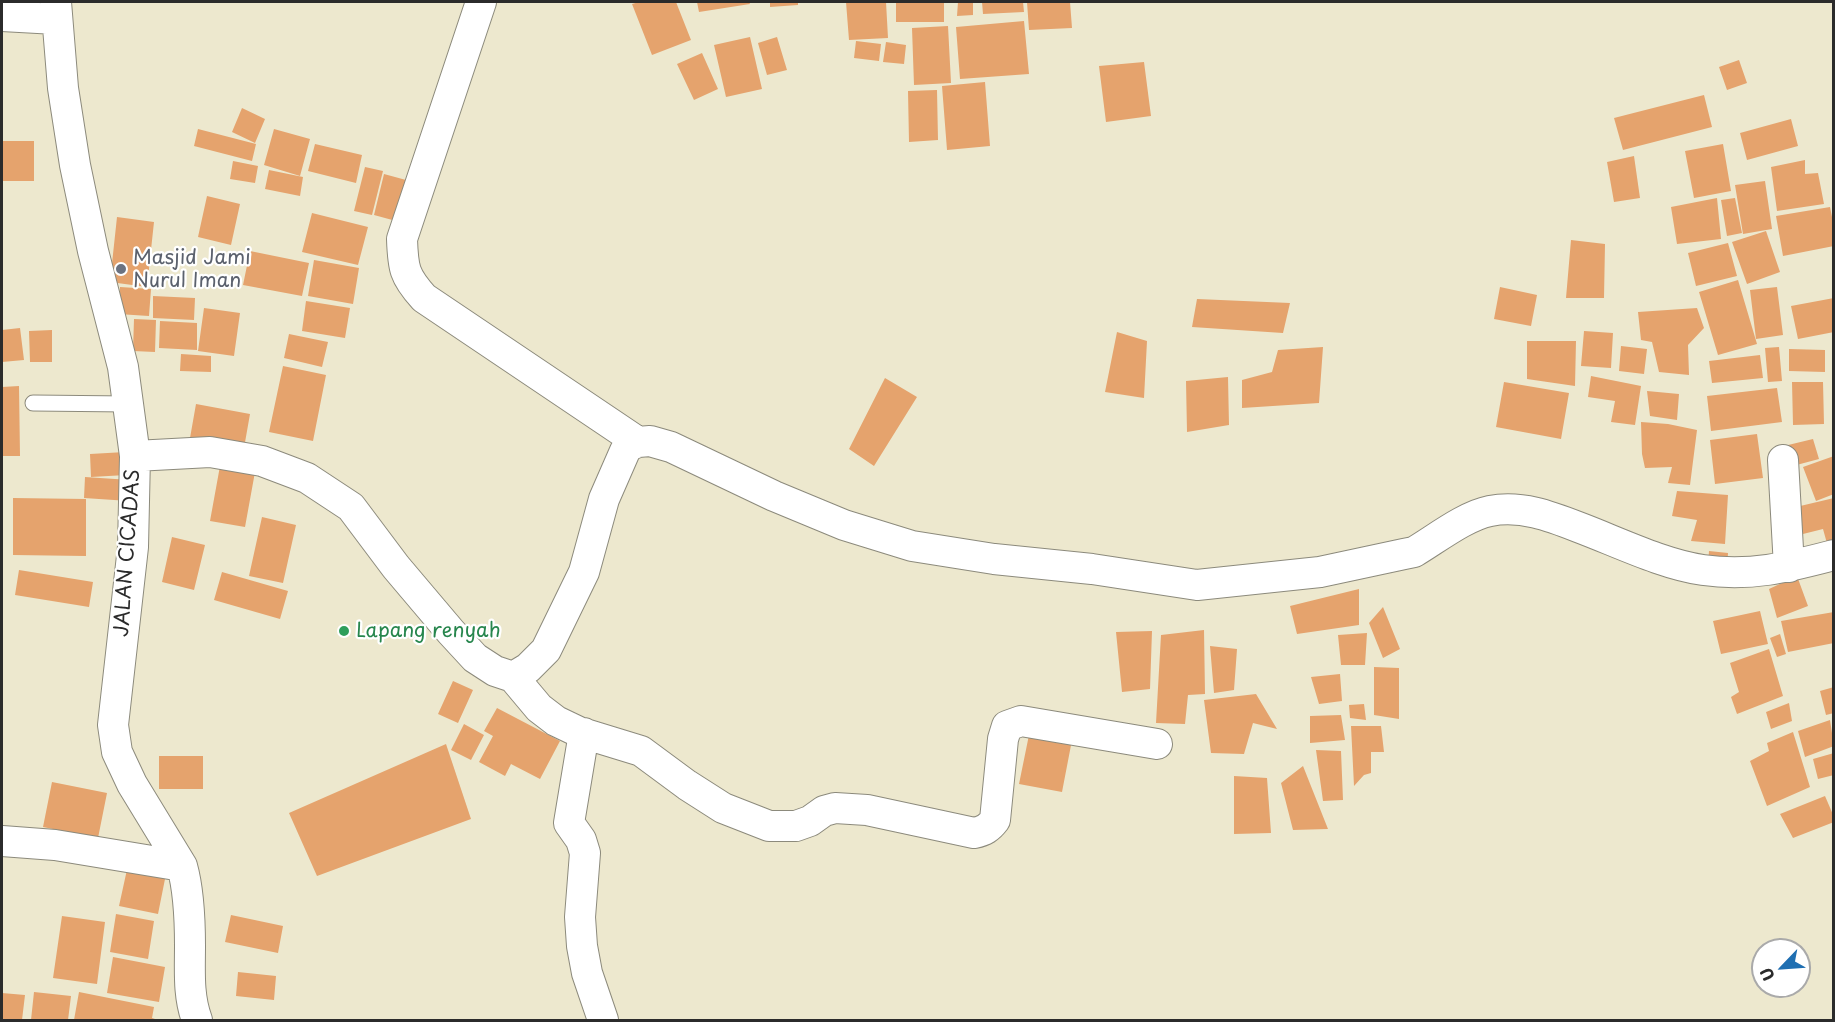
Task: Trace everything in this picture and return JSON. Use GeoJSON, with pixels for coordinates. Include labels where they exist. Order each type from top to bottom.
{"type":"FeatureCollection","features":[{"type":"Feature","properties":{"kind":"street"},"geometry":{"type":"LineString","coordinates":[[481,2],[402,239],[403,263],[406,272],[410,282],[424,298],[638,442]]}},
{"type":"Feature","properties":{"kind":"street"},"geometry":{"type":"LineString","coordinates":[[2,16],[56,10]]}},
{"type":"Feature","properties":{"kind":"street","name":"JALAN CICADAS"},"geometry":{"type":"LineString","coordinates":[[56,10],[63,88],[75,165],[93,251],[123,367],[135,456],[133,547],[113,725],[117,752],[132,784],[182,866],[186,879],[190,944],[189,986],[192,1009],[197,1020]]}},
{"type":"Feature","properties":{"kind":"street"},"geometry":{"type":"LineString","coordinates":[[513,676],[528,668],[546,650],[584,572],[604,499],[625,452],[629,446],[638,442],[650,441],[671,447],[774,496],[843,525],[912,546],[1197,585],[1320,572],[1404,555],[1414,552],[1475,516],[1490,511],[1520,509],[1546,515],[1671,561],[1702,570],[1765,572],[1833,555]]}},
{"type":"Feature","properties":{"kind":"street"},"geometry":{"type":"LineString","coordinates":[[135,456],[210,452],[262,461],[307,478],[351,507],[403,575],[475,658],[495,671],[513,676],[539,708],[556,721],[584,733],[641,751],[723,808],[769,826],[796,826],[810,821],[824,811],[836,808],[867,810],[974,833],[987,829],[995,820],[1003,739],[1007,726],[1021,721],[1039,722],[1157,744]]}},
{"type":"Feature","properties":{"kind":"street"},"geometry":{"type":"LineString","coordinates":[[1783,460],[1789,567]]}},
{"type":"Feature","properties":{"kind":"street"},"geometry":{"type":"LineString","coordinates":[[584,733],[569,823],[581,840],[585,853],[580,917],[582,946],[603,1020]]}},
{"type":"Feature","properties":{"kind":"street"},"geometry":{"type":"LineString","coordinates":[[2,841],[55,845],[182,866]]}},
{"type":"Feature","properties":{"kind":"lane"},"geometry":{"type":"LineString","coordinates":[[33,403],[128,404]]}},
{"type":"Feature","properties":{"kind":"building"},"geometry":{"type":"Polygon","coordinates":[[[676,2],[691,40],[652,55],[632,4],[676,2]]]}},
{"type":"Feature","properties":{"kind":"building"},"geometry":{"type":"Polygon","coordinates":[[[697,2],[749,2],[750,4],[699,12],[697,2]]]}},
{"type":"Feature","properties":{"kind":"building"},"geometry":{"type":"Polygon","coordinates":[[[770,2],[798,2],[798,5],[770,7],[770,2]]]}},
{"type":"Feature","properties":{"kind":"building"},"geometry":{"type":"Polygon","coordinates":[[[846,2],[886,2],[888,38],[849,40],[846,2]]]}},
{"type":"Feature","properties":{"kind":"building"},"geometry":{"type":"Polygon","coordinates":[[[896,2],[944,2],[944,22],[896,22],[896,2]]]}},
{"type":"Feature","properties":{"kind":"building"},"geometry":{"type":"Polygon","coordinates":[[[958,2],[973,2],[973,15],[957,16],[958,2]]]}},
{"type":"Feature","properties":{"kind":"building"},"geometry":{"type":"Polygon","coordinates":[[[982,2],[1023,2],[1024,12],[983,14],[982,2]]]}},
{"type":"Feature","properties":{"kind":"building"},"geometry":{"type":"Polygon","coordinates":[[[1027,2],[1070,2],[1072,28],[1029,30],[1027,2]]]}},
{"type":"Feature","properties":{"kind":"building"},"geometry":{"type":"Polygon","coordinates":[[[1024,21],[1029,74],[960,79],[956,27],[1024,21]]]}},
{"type":"Feature","properties":{"kind":"building"},"geometry":{"type":"Polygon","coordinates":[[[948,26],[951,83],[914,85],[912,28],[948,26]]]}},
{"type":"Feature","properties":{"kind":"building"},"geometry":{"type":"Polygon","coordinates":[[[750,37],[762,89],[726,97],[714,45],[750,37]]]}},
{"type":"Feature","properties":{"kind":"building"},"geometry":{"type":"Polygon","coordinates":[[[777,37],[787,70],[767,75],[758,43],[777,37]]]}},
{"type":"Feature","properties":{"kind":"building"},"geometry":{"type":"Polygon","coordinates":[[[856,41],[881,44],[879,61],[854,58],[856,41]]]}},
{"type":"Feature","properties":{"kind":"building"},"geometry":{"type":"Polygon","coordinates":[[[886,42],[906,45],[904,64],[883,62],[886,42]]]}},
{"type":"Feature","properties":{"kind":"building"},"geometry":{"type":"Polygon","coordinates":[[[702,53],[718,89],[694,100],[677,64],[702,53]]]}},
{"type":"Feature","properties":{"kind":"building"},"geometry":{"type":"Polygon","coordinates":[[[1739,60],[1747,83],[1727,90],[1719,67],[1739,60]]]}},
{"type":"Feature","properties":{"kind":"building"},"geometry":{"type":"Polygon","coordinates":[[[1144,62],[1151,116],[1106,122],[1099,66],[1144,62]]]}},
{"type":"Feature","properties":{"kind":"building"},"geometry":{"type":"Polygon","coordinates":[[[985,82],[990,146],[947,150],[942,86],[985,82]]]}},
{"type":"Feature","properties":{"kind":"building"},"geometry":{"type":"Polygon","coordinates":[[[937,90],[938,140],[909,142],[908,91],[937,90]]]}},
{"type":"Feature","properties":{"kind":"building"},"geometry":{"type":"Polygon","coordinates":[[[1704,95],[1712,127],[1623,150],[1614,118],[1704,95]]]}},
{"type":"Feature","properties":{"kind":"building"},"geometry":{"type":"Polygon","coordinates":[[[242,108],[265,119],[255,143],[232,132],[242,108]]]}},
{"type":"Feature","properties":{"kind":"building"},"geometry":{"type":"Polygon","coordinates":[[[1791,119],[1798,146],[1747,160],[1740,133],[1791,119]]]}},
{"type":"Feature","properties":{"kind":"building"},"geometry":{"type":"Polygon","coordinates":[[[198,129],[256,144],[252,161],[194,146],[198,129]]]}},
{"type":"Feature","properties":{"kind":"building"},"geometry":{"type":"Polygon","coordinates":[[[274,129],[310,139],[300,176],[264,165],[274,129]]]}},
{"type":"Feature","properties":{"kind":"building"},"geometry":{"type":"Polygon","coordinates":[[[2,141],[34,141],[34,181],[2,181],[2,141]]]}},
{"type":"Feature","properties":{"kind":"building"},"geometry":{"type":"Polygon","coordinates":[[[315,144],[362,155],[356,183],[308,171],[315,144]]]}},
{"type":"Feature","properties":{"kind":"building"},"geometry":{"type":"Polygon","coordinates":[[[1723,144],[1731,191],[1694,198],[1685,151],[1723,144]]]}},
{"type":"Feature","properties":{"kind":"building"},"geometry":{"type":"Polygon","coordinates":[[[1634,156],[1640,198],[1614,202],[1607,162],[1634,156]]]}},
{"type":"Feature","properties":{"kind":"building"},"geometry":{"type":"Polygon","coordinates":[[[1805,160],[1805,174],[1818,173],[1824,204],[1777,211],[1771,167],[1805,160]]]}},
{"type":"Feature","properties":{"kind":"building"},"geometry":{"type":"Polygon","coordinates":[[[233,161],[258,166],[255,183],[230,179],[233,161]]]}},
{"type":"Feature","properties":{"kind":"building"},"geometry":{"type":"Polygon","coordinates":[[[365,167],[383,171],[372,215],[354,211],[365,167]]]}},
{"type":"Feature","properties":{"kind":"building"},"geometry":{"type":"Polygon","coordinates":[[[269,170],[303,177],[300,196],[265,189],[269,170]]]}},
{"type":"Feature","properties":{"kind":"building"},"geometry":{"type":"Polygon","coordinates":[[[384,174],[406,180],[396,221],[374,215],[384,174]]]}},
{"type":"Feature","properties":{"kind":"building"},"geometry":{"type":"Polygon","coordinates":[[[1765,181],[1772,229],[1743,234],[1735,185],[1765,181]]]}},
{"type":"Feature","properties":{"kind":"building"},"geometry":{"type":"Polygon","coordinates":[[[207,196],[240,204],[231,245],[198,237],[207,196]]]}},
{"type":"Feature","properties":{"kind":"building"},"geometry":{"type":"Polygon","coordinates":[[[1717,198],[1721,239],[1677,244],[1671,207],[1717,198]]]}},
{"type":"Feature","properties":{"kind":"building"},"geometry":{"type":"Polygon","coordinates":[[[1735,198],[1742,233],[1727,236],[1721,200],[1735,198]]]}},
{"type":"Feature","properties":{"kind":"building"},"geometry":{"type":"Polygon","coordinates":[[[1830,207],[1834,227],[1834,246],[1783,256],[1776,216],[1830,207]]]}},
{"type":"Feature","properties":{"kind":"building"},"geometry":{"type":"Polygon","coordinates":[[[312,213],[368,227],[358,265],[302,252],[312,213]]]}},
{"type":"Feature","properties":{"kind":"building"},"geometry":{"type":"Polygon","coordinates":[[[117,217],[154,222],[147,287],[110,282],[117,217]]]}},
{"type":"Feature","properties":{"kind":"building"},"geometry":{"type":"Polygon","coordinates":[[[1766,231],[1780,272],[1747,284],[1732,242],[1766,231]]]}},
{"type":"Feature","properties":{"kind":"building"},"geometry":{"type":"Polygon","coordinates":[[[1571,240],[1605,244],[1604,298],[1566,298],[1571,240]]]}},
{"type":"Feature","properties":{"kind":"building"},"geometry":{"type":"Polygon","coordinates":[[[1728,243],[1737,276],[1696,286],[1688,253],[1728,243]]]}},
{"type":"Feature","properties":{"kind":"building"},"geometry":{"type":"Polygon","coordinates":[[[250,251],[309,263],[302,296],[243,285],[250,251]]]}},
{"type":"Feature","properties":{"kind":"building"},"geometry":{"type":"Polygon","coordinates":[[[314,260],[359,268],[353,304],[308,296],[314,260]]]}},
{"type":"Feature","properties":{"kind":"building"},"geometry":{"type":"Polygon","coordinates":[[[1738,280],[1757,344],[1718,355],[1699,292],[1738,280]]]}},
{"type":"Feature","properties":{"kind":"building"},"geometry":{"type":"Polygon","coordinates":[[[120,287],[151,289],[149,316],[118,314],[120,287]]]}},
{"type":"Feature","properties":{"kind":"building"},"geometry":{"type":"Polygon","coordinates":[[[1500,287],[1537,295],[1531,326],[1494,319],[1500,287]]]}},
{"type":"Feature","properties":{"kind":"building"},"geometry":{"type":"Polygon","coordinates":[[[1777,287],[1783,335],[1756,339],[1750,290],[1777,287]]]}},
{"type":"Feature","properties":{"kind":"building"},"geometry":{"type":"Polygon","coordinates":[[[153,296],[195,298],[194,320],[153,318],[153,296]]]}},
{"type":"Feature","properties":{"kind":"building"},"geometry":{"type":"Polygon","coordinates":[[[1834,298],[1834,332],[1798,339],[1791,306],[1834,298]]]}},
{"type":"Feature","properties":{"kind":"building"},"geometry":{"type":"Polygon","coordinates":[[[1197,299],[1290,303],[1283,333],[1192,327],[1197,299]]]}},
{"type":"Feature","properties":{"kind":"building"},"geometry":{"type":"Polygon","coordinates":[[[306,301],[350,308],[345,338],[302,331],[306,301]]]}},
{"type":"Feature","properties":{"kind":"building"},"geometry":{"type":"Polygon","coordinates":[[[204,308],[240,313],[234,356],[198,351],[204,308]]]}},
{"type":"Feature","properties":{"kind":"building"},"geometry":{"type":"Polygon","coordinates":[[[1697,308],[1704,328],[1688,345],[1689,375],[1659,372],[1652,342],[1641,340],[1638,312],[1697,308]]]}},
{"type":"Feature","properties":{"kind":"building"},"geometry":{"type":"Polygon","coordinates":[[[134,319],[156,320],[155,352],[133,351],[134,319]]]}},
{"type":"Feature","properties":{"kind":"building"},"geometry":{"type":"Polygon","coordinates":[[[160,321],[197,323],[197,350],[159,348],[160,321]]]}},
{"type":"Feature","properties":{"kind":"building"},"geometry":{"type":"Polygon","coordinates":[[[20,328],[24,360],[2,362],[2,330],[20,328]]]}},
{"type":"Feature","properties":{"kind":"building"},"geometry":{"type":"Polygon","coordinates":[[[52,330],[52,362],[30,362],[29,331],[52,330]]]}},
{"type":"Feature","properties":{"kind":"building"},"geometry":{"type":"Polygon","coordinates":[[[1584,331],[1613,333],[1611,368],[1581,366],[1584,331]]]}},
{"type":"Feature","properties":{"kind":"building"},"geometry":{"type":"Polygon","coordinates":[[[1117,332],[1147,341],[1144,398],[1105,392],[1117,332]]]}},
{"type":"Feature","properties":{"kind":"building"},"geometry":{"type":"Polygon","coordinates":[[[289,334],[328,342],[322,367],[284,358],[289,334]]]}},
{"type":"Feature","properties":{"kind":"building"},"geometry":{"type":"Polygon","coordinates":[[[1527,341],[1576,341],[1575,386],[1527,379],[1527,341]]]}},
{"type":"Feature","properties":{"kind":"building"},"geometry":{"type":"Polygon","coordinates":[[[1621,346],[1647,349],[1644,374],[1619,371],[1621,346]]]}},
{"type":"Feature","properties":{"kind":"building"},"geometry":{"type":"Polygon","coordinates":[[[1323,347],[1319,403],[1242,408],[1242,380],[1272,372],[1278,350],[1323,347]]]}},
{"type":"Feature","properties":{"kind":"building"},"geometry":{"type":"Polygon","coordinates":[[[1779,347],[1782,381],[1768,382],[1765,348],[1779,347]]]}},
{"type":"Feature","properties":{"kind":"building"},"geometry":{"type":"Polygon","coordinates":[[[1789,349],[1825,350],[1825,372],[1789,371],[1789,349]]]}},
{"type":"Feature","properties":{"kind":"building"},"geometry":{"type":"Polygon","coordinates":[[[181,354],[211,356],[211,372],[180,371],[181,354]]]}},
{"type":"Feature","properties":{"kind":"building"},"geometry":{"type":"Polygon","coordinates":[[[1760,355],[1763,378],[1712,383],[1709,361],[1760,355]]]}},
{"type":"Feature","properties":{"kind":"building"},"geometry":{"type":"Polygon","coordinates":[[[283,366],[326,375],[313,441],[269,432],[283,366]]]}},
{"type":"Feature","properties":{"kind":"building"},"geometry":{"type":"Polygon","coordinates":[[[1591,376],[1641,386],[1635,425],[1611,422],[1615,401],[1588,397],[1591,376]]]}},
{"type":"Feature","properties":{"kind":"building"},"geometry":{"type":"Polygon","coordinates":[[[1228,377],[1229,425],[1187,432],[1186,381],[1228,377]]]}},
{"type":"Feature","properties":{"kind":"building"},"geometry":{"type":"Polygon","coordinates":[[[885,378],[917,397],[874,466],[849,449],[885,378]]]}},
{"type":"Feature","properties":{"kind":"building"},"geometry":{"type":"Polygon","coordinates":[[[1504,382],[1569,393],[1561,439],[1496,427],[1504,382]]]}},
{"type":"Feature","properties":{"kind":"building"},"geometry":{"type":"Polygon","coordinates":[[[1792,382],[1823,382],[1824,424],[1793,425],[1792,382]]]}},
{"type":"Feature","properties":{"kind":"building"},"geometry":{"type":"Polygon","coordinates":[[[19,386],[20,456],[2,456],[2,387],[19,386]]]}},
{"type":"Feature","properties":{"kind":"building"},"geometry":{"type":"Polygon","coordinates":[[[1777,388],[1782,422],[1711,431],[1707,396],[1777,388]]]}},
{"type":"Feature","properties":{"kind":"building"},"geometry":{"type":"Polygon","coordinates":[[[1647,391],[1679,394],[1677,420],[1650,416],[1647,391]]]}},
{"type":"Feature","properties":{"kind":"building"},"geometry":{"type":"Polygon","coordinates":[[[196,404],[250,414],[244,448],[190,438],[196,404]]]}},
{"type":"Feature","properties":{"kind":"building"},"geometry":{"type":"Polygon","coordinates":[[[1641,422],[1668,424],[1697,430],[1690,485],[1668,483],[1672,467],[1645,468],[1641,422]]]}},
{"type":"Feature","properties":{"kind":"building"},"geometry":{"type":"Polygon","coordinates":[[[1757,434],[1763,478],[1715,484],[1710,440],[1757,434]]]}},
{"type":"Feature","properties":{"kind":"building"},"geometry":{"type":"Polygon","coordinates":[[[1813,439],[1819,459],[1789,467],[1784,446],[1813,439]]]}},
{"type":"Feature","properties":{"kind":"building"},"geometry":{"type":"Polygon","coordinates":[[[125,452],[126,475],[91,477],[90,454],[125,452]]]}},
{"type":"Feature","properties":{"kind":"building"},"geometry":{"type":"Polygon","coordinates":[[[1834,456],[1834,494],[1816,501],[1803,467],[1834,456]]]}},
{"type":"Feature","properties":{"kind":"building"},"geometry":{"type":"Polygon","coordinates":[[[220,466],[255,472],[245,527],[210,521],[220,466]]]}},
{"type":"Feature","properties":{"kind":"building"},"geometry":{"type":"Polygon","coordinates":[[[85,477],[130,480],[129,501],[84,498],[85,477]]]}},
{"type":"Feature","properties":{"kind":"building"},"geometry":{"type":"Polygon","coordinates":[[[1677,491],[1728,495],[1725,544],[1691,541],[1697,520],[1672,516],[1677,491]]]}},
{"type":"Feature","properties":{"kind":"building"},"geometry":{"type":"Polygon","coordinates":[[[13,498],[86,499],[86,556],[13,555],[13,498]]]}},
{"type":"Feature","properties":{"kind":"building"},"geometry":{"type":"Polygon","coordinates":[[[1834,498],[1834,545],[1828,547],[1823,529],[1803,534],[1796,507],[1834,498]]]}},
{"type":"Feature","properties":{"kind":"building"},"geometry":{"type":"Polygon","coordinates":[[[262,517],[296,525],[283,583],[249,576],[262,517]]]}},
{"type":"Feature","properties":{"kind":"building"},"geometry":{"type":"Polygon","coordinates":[[[172,537],[205,545],[194,590],[162,582],[172,537]]]}},
{"type":"Feature","properties":{"kind":"building"},"geometry":{"type":"Polygon","coordinates":[[[1709,551],[1728,553],[1727,568],[1708,565],[1709,551]]]}},
{"type":"Feature","properties":{"kind":"building"},"geometry":{"type":"Polygon","coordinates":[[[19,570],[93,582],[89,607],[15,595],[19,570]]]}},
{"type":"Feature","properties":{"kind":"building"},"geometry":{"type":"Polygon","coordinates":[[[222,572],[288,591],[280,619],[214,600],[222,572]]]}},
{"type":"Feature","properties":{"kind":"building"},"geometry":{"type":"Polygon","coordinates":[[[1797,576],[1808,606],[1777,618],[1769,589],[1797,576]]]}},
{"type":"Feature","properties":{"kind":"building"},"geometry":{"type":"Polygon","coordinates":[[[1359,589],[1359,625],[1297,634],[1290,606],[1359,589]]]}},
{"type":"Feature","properties":{"kind":"building"},"geometry":{"type":"Polygon","coordinates":[[[1383,607],[1400,649],[1383,658],[1369,623],[1383,607]]]}},
{"type":"Feature","properties":{"kind":"building"},"geometry":{"type":"Polygon","coordinates":[[[1760,611],[1768,644],[1721,654],[1713,621],[1760,611]]]}},
{"type":"Feature","properties":{"kind":"building"},"geometry":{"type":"Polygon","coordinates":[[[1834,612],[1834,643],[1788,652],[1781,621],[1834,612]]]}},
{"type":"Feature","properties":{"kind":"building"},"geometry":{"type":"Polygon","coordinates":[[[1204,630],[1205,694],[1188,695],[1185,724],[1156,723],[1161,635],[1204,630]]]}},
{"type":"Feature","properties":{"kind":"building"},"geometry":{"type":"Polygon","coordinates":[[[1152,631],[1150,689],[1122,692],[1116,632],[1152,631]]]}},
{"type":"Feature","properties":{"kind":"building"},"geometry":{"type":"Polygon","coordinates":[[[1367,633],[1365,665],[1341,665],[1338,635],[1367,633]]]}},
{"type":"Feature","properties":{"kind":"building"},"geometry":{"type":"Polygon","coordinates":[[[1780,634],[1786,654],[1777,657],[1770,638],[1780,634]]]}},
{"type":"Feature","properties":{"kind":"building"},"geometry":{"type":"Polygon","coordinates":[[[1210,646],[1237,649],[1234,690],[1214,693],[1210,646]]]}},
{"type":"Feature","properties":{"kind":"building"},"geometry":{"type":"Polygon","coordinates":[[[1769,649],[1783,696],[1737,714],[1731,697],[1739,692],[1730,663],[1769,649]]]}},
{"type":"Feature","properties":{"kind":"building"},"geometry":{"type":"Polygon","coordinates":[[[1374,667],[1399,668],[1399,719],[1374,715],[1374,667]]]}},
{"type":"Feature","properties":{"kind":"building"},"geometry":{"type":"Polygon","coordinates":[[[1340,674],[1342,701],[1319,704],[1311,677],[1340,674]]]}},
{"type":"Feature","properties":{"kind":"building"},"geometry":{"type":"Polygon","coordinates":[[[453,681],[473,690],[458,723],[438,714],[453,681]]]}},
{"type":"Feature","properties":{"kind":"building"},"geometry":{"type":"Polygon","coordinates":[[[1834,687],[1834,713],[1826,715],[1820,691],[1834,687]]]}},
{"type":"Feature","properties":{"kind":"building"},"geometry":{"type":"Polygon","coordinates":[[[1256,694],[1277,729],[1253,723],[1244,754],[1211,753],[1204,700],[1256,694]]]}},
{"type":"Feature","properties":{"kind":"building"},"geometry":{"type":"Polygon","coordinates":[[[1789,703],[1792,721],[1771,729],[1766,712],[1789,703]]]}},
{"type":"Feature","properties":{"kind":"building"},"geometry":{"type":"Polygon","coordinates":[[[1364,704],[1366,720],[1350,718],[1349,705],[1364,704]]]}},
{"type":"Feature","properties":{"kind":"building"},"geometry":{"type":"Polygon","coordinates":[[[497,708],[560,741],[540,779],[511,764],[505,776],[479,762],[493,736],[484,731],[497,708]]]}},
{"type":"Feature","properties":{"kind":"building"},"geometry":{"type":"Polygon","coordinates":[[[1341,715],[1345,740],[1310,743],[1310,716],[1341,715]]]}},
{"type":"Feature","properties":{"kind":"building"},"geometry":{"type":"Polygon","coordinates":[[[1830,720],[1834,746],[1805,757],[1798,731],[1830,720]]]}},
{"type":"Feature","properties":{"kind":"building"},"geometry":{"type":"Polygon","coordinates":[[[464,724],[484,735],[471,760],[451,750],[464,724]]]}},
{"type":"Feature","properties":{"kind":"building"},"geometry":{"type":"Polygon","coordinates":[[[1351,726],[1381,726],[1384,752],[1371,752],[1371,773],[1364,775],[1354,786],[1351,726]]]}},
{"type":"Feature","properties":{"kind":"building"},"geometry":{"type":"Polygon","coordinates":[[[1030,730],[1072,740],[1062,792],[1019,784],[1030,730]]]}},
{"type":"Feature","properties":{"kind":"building"},"geometry":{"type":"Polygon","coordinates":[[[1793,732],[1810,787],[1767,806],[1750,761],[1769,751],[1767,743],[1793,732]]]}},
{"type":"Feature","properties":{"kind":"building"},"geometry":{"type":"Polygon","coordinates":[[[446,744],[471,819],[317,876],[289,813],[446,744]]]}},
{"type":"Feature","properties":{"kind":"building"},"geometry":{"type":"Polygon","coordinates":[[[1316,750],[1341,751],[1343,800],[1323,801],[1316,750]]]}},
{"type":"Feature","properties":{"kind":"building"},"geometry":{"type":"Polygon","coordinates":[[[1834,753],[1834,775],[1818,779],[1813,759],[1834,753]]]}},
{"type":"Feature","properties":{"kind":"building"},"geometry":{"type":"Polygon","coordinates":[[[159,756],[203,756],[203,789],[159,789],[159,756]]]}},
{"type":"Feature","properties":{"kind":"building"},"geometry":{"type":"Polygon","coordinates":[[[1303,766],[1328,829],[1293,830],[1281,783],[1303,766]]]}},
{"type":"Feature","properties":{"kind":"building"},"geometry":{"type":"Polygon","coordinates":[[[1234,776],[1267,778],[1271,833],[1234,834],[1234,776]]]}},
{"type":"Feature","properties":{"kind":"building"},"geometry":{"type":"Polygon","coordinates":[[[52,782],[107,793],[98,838],[43,827],[52,782]]]}},
{"type":"Feature","properties":{"kind":"building"},"geometry":{"type":"Polygon","coordinates":[[[1825,796],[1834,822],[1793,838],[1780,814],[1825,796]]]}},
{"type":"Feature","properties":{"kind":"building"},"geometry":{"type":"Polygon","coordinates":[[[128,865],[166,874],[158,914],[119,906],[128,865]]]}},
{"type":"Feature","properties":{"kind":"building"},"geometry":{"type":"Polygon","coordinates":[[[116,914],[154,921],[148,959],[110,952],[116,914]]]}},
{"type":"Feature","properties":{"kind":"building"},"geometry":{"type":"Polygon","coordinates":[[[231,915],[283,926],[278,953],[225,942],[231,915]]]}},
{"type":"Feature","properties":{"kind":"building"},"geometry":{"type":"Polygon","coordinates":[[[62,916],[105,922],[97,984],[53,978],[62,916]]]}},
{"type":"Feature","properties":{"kind":"building"},"geometry":{"type":"Polygon","coordinates":[[[113,957],[165,967],[159,1002],[107,993],[113,957]]]}},
{"type":"Feature","properties":{"kind":"building"},"geometry":{"type":"Polygon","coordinates":[[[238,972],[276,976],[274,1000],[236,996],[238,972]]]}},
{"type":"Feature","properties":{"kind":"building"},"geometry":{"type":"Polygon","coordinates":[[[34,992],[71,996],[68,1020],[31,1020],[34,992]]]}},
{"type":"Feature","properties":{"kind":"building"},"geometry":{"type":"Polygon","coordinates":[[[79,992],[154,1007],[152,1018],[158,1020],[74,1020],[79,992]]]}},
{"type":"Feature","properties":{"kind":"building"},"geometry":{"type":"Polygon","coordinates":[[[2,993],[25,995],[22,1020],[2,1020],[2,993]]]}},
{"type":"Feature","properties":{"kind":"place","name":"Masjid Jami Nurul Iman"},"geometry":{"type":"Point","coordinates":[121,269]}},
{"type":"Feature","properties":{"kind":"place","name":"Lapang renyah"},"geometry":{"type":"Point","coordinates":[344,631]}}]}
